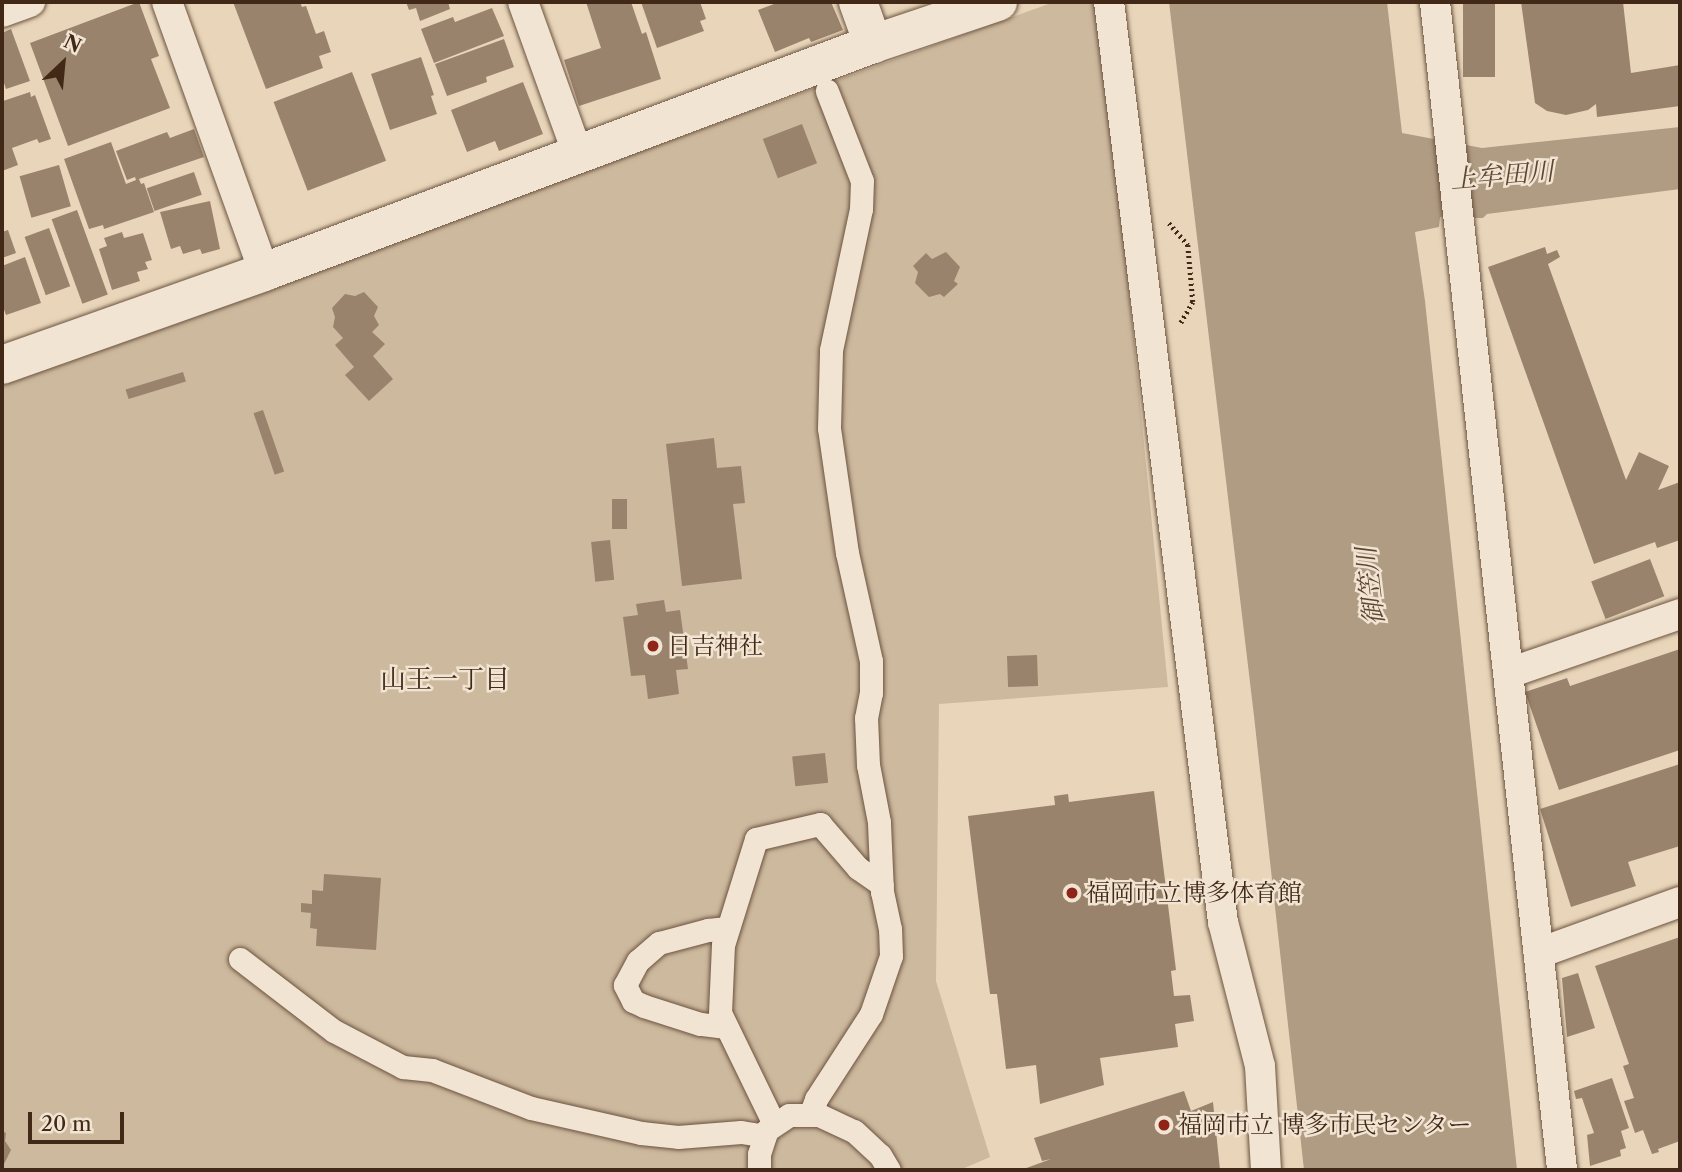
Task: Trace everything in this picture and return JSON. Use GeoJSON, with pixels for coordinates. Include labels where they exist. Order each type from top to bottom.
{"type":"FeatureCollection","features":[{"type":"Feature","properties":{"kind":"street"},"geometry":{"type":"LineString","coordinates":[[2,12],[30,2]]}},
{"type":"Feature","properties":{"kind":"street"},"geometry":{"type":"LineString","coordinates":[[167,2],[264,272]]}},
{"type":"Feature","properties":{"kind":"street"},"geometry":{"type":"LineString","coordinates":[[523,2],[577,152]]}},
{"type":"Feature","properties":{"kind":"street"},"geometry":{"type":"LineString","coordinates":[[858,2],[873,44]]}},
{"type":"Feature","properties":{"kind":"street"},"geometry":{"type":"LineString","coordinates":[[2,365],[264,272],[577,152],[873,44],[998,2]]}},
{"type":"Feature","properties":{"kind":"street"},"geometry":{"type":"LineString","coordinates":[[1109,2],[1223,922],[1260,1066],[1266,1170]]}},
{"type":"Feature","properties":{"kind":"street"},"geometry":{"type":"LineString","coordinates":[[1435,2],[1562,1170]]}},
{"type":"Feature","properties":{"kind":"street"},"geometry":{"type":"LineString","coordinates":[[810,1115],[816,1099],[871,1014],[891,956],[890,929],[882,885],[879,822],[867,753],[866,718],[871,694],[871,661],[847,553],[829,428],[831,349],[862,209],[862,181],[827,91]]}},
{"type":"Feature","properties":{"kind":"street"},"geometry":{"type":"LineString","coordinates":[[1509,674],[1680,614]]}},
{"type":"Feature","properties":{"kind":"street"},"geometry":{"type":"LineString","coordinates":[[770,1130],[720,1013],[723,945],[756,839],[820,824],[858,868],[882,885]]}},
{"type":"Feature","properties":{"kind":"street"},"geometry":{"type":"LineString","coordinates":[[1539,953],[1680,901]]}},
{"type":"Feature","properties":{"kind":"street"},"geometry":{"type":"LineString","coordinates":[[726,1027],[700,1024],[644,1006],[634,1001],[625,985],[638,961],[659,943],[727,928]]}},
{"type":"Feature","properties":{"kind":"street"},"geometry":{"type":"LineString","coordinates":[[240,959],[334,1031],[403,1067],[432,1070],[531,1108],[640,1133],[678,1137],[770,1130]]}},
{"type":"Feature","properties":{"kind":"street"},"geometry":{"type":"LineString","coordinates":[[757,1169],[770,1130],[789,1115],[819,1115],[854,1131],[880,1155],[889,1170]]}},
{"type":"Feature","properties":{"kind":"path"},"geometry":{"type":"LineString","coordinates":[[1188,245],[1193,302]]}},
{"type":"Feature","properties":{"kind":"shaded area"},"geometry":{"type":"Polygon","coordinates":[[[1054,2],[1095,2],[1102,17],[1168,687],[939,704],[936,981],[990,1157],[960,1170],[2,1170],[2,381],[1054,2]]]}},
{"type":"Feature","properties":{"kind":"water"},"geometry":{"type":"Polygon","coordinates":[[[1169,2],[1387,2],[1402,133],[1482,148],[1680,127],[1680,189],[1487,214],[1483,218],[1467,218],[1466,214],[1440,217],[1439,227],[1415,232],[1425,301],[1517,1170],[1304,1170],[1254,716],[1169,2]]]}},
{"type":"Feature","properties":{"kind":"building"},"geometry":{"type":"Polygon","coordinates":[[[139,2],[159,56],[151,59],[170,108],[68,146],[30,43],[139,2]]]}},
{"type":"Feature","properties":{"kind":"building"},"geometry":{"type":"Polygon","coordinates":[[[233,2],[300,2],[302,7],[306,6],[316,34],[324,31],[331,52],[319,56],[323,68],[266,89],[233,2]]]}},
{"type":"Feature","properties":{"kind":"building"},"geometry":{"type":"Polygon","coordinates":[[[406,2],[448,2],[450,9],[420,21],[416,8],[409,10],[406,2]]]}},
{"type":"Feature","properties":{"kind":"building"},"geometry":{"type":"Polygon","coordinates":[[[586,2],[631,2],[642,34],[646,32],[661,79],[579,106],[564,60],[601,48],[586,2]]]}},
{"type":"Feature","properties":{"kind":"building"},"geometry":{"type":"Polygon","coordinates":[[[641,2],[700,2],[706,19],[700,21],[704,31],[657,48],[641,2]]]}},
{"type":"Feature","properties":{"kind":"building"},"geometry":{"type":"Polygon","coordinates":[[[773,2],[831,2],[843,30],[811,42],[809,38],[775,52],[758,10],[774,4],[773,2]]]}},
{"type":"Feature","properties":{"kind":"building"},"geometry":{"type":"Polygon","coordinates":[[[1463,2],[1495,2],[1495,77],[1463,77],[1463,2]]]}},
{"type":"Feature","properties":{"kind":"building"},"geometry":{"type":"Polygon","coordinates":[[[1521,2],[1623,2],[1631,73],[1680,65],[1680,106],[1597,117],[1596,104],[1588,110],[1566,115],[1547,111],[1535,103],[1521,2]]]}},
{"type":"Feature","properties":{"kind":"building"},"geometry":{"type":"Polygon","coordinates":[[[492,8],[504,36],[434,63],[421,29],[453,17],[455,22],[492,8]]]}},
{"type":"Feature","properties":{"kind":"building"},"geometry":{"type":"Polygon","coordinates":[[[11,29],[30,81],[6,89],[2,77],[2,33],[11,29]]]}},
{"type":"Feature","properties":{"kind":"building"},"geometry":{"type":"Polygon","coordinates":[[[504,39],[514,67],[486,77],[487,82],[447,96],[435,64],[504,39]]]}},
{"type":"Feature","properties":{"kind":"building"},"geometry":{"type":"Polygon","coordinates":[[[421,57],[434,95],[431,96],[437,114],[390,130],[371,74],[421,57]]]}},
{"type":"Feature","properties":{"kind":"building"},"geometry":{"type":"Polygon","coordinates":[[[352,72],[386,161],[308,191],[274,102],[352,72]]]}},
{"type":"Feature","properties":{"kind":"building"},"geometry":{"type":"Polygon","coordinates":[[[523,82],[543,134],[499,151],[495,141],[467,152],[451,110],[523,82]]]}},
{"type":"Feature","properties":{"kind":"building"},"geometry":{"type":"Polygon","coordinates":[[[30,92],[31,97],[35,95],[51,139],[39,143],[37,139],[12,148],[18,165],[2,171],[3,101],[30,92]]]}},
{"type":"Feature","properties":{"kind":"building"},"geometry":{"type":"Polygon","coordinates":[[[802,124],[817,163],[778,178],[763,139],[802,124]]]}},
{"type":"Feature","properties":{"kind":"building"},"geometry":{"type":"Polygon","coordinates":[[[194,129],[204,157],[139,179],[141,184],[144,183],[154,212],[104,229],[103,225],[89,229],[64,159],[111,142],[126,184],[136,180],[135,177],[127,180],[116,151],[167,132],[170,138],[194,129]]]}},
{"type":"Feature","properties":{"kind":"building"},"geometry":{"type":"Polygon","coordinates":[[[59,165],[71,206],[31,218],[20,176],[59,165]]]}},
{"type":"Feature","properties":{"kind":"building"},"geometry":{"type":"Polygon","coordinates":[[[194,172],[202,195],[155,211],[147,188],[194,172]]]}},
{"type":"Feature","properties":{"kind":"building"},"geometry":{"type":"Polygon","coordinates":[[[210,201],[220,249],[202,254],[200,249],[183,254],[180,246],[171,249],[160,212],[210,201]]]}},
{"type":"Feature","properties":{"kind":"building"},"geometry":{"type":"Polygon","coordinates":[[[77,210],[108,295],[82,304],[52,219],[77,210]]]}},
{"type":"Feature","properties":{"kind":"building"},"geometry":{"type":"Polygon","coordinates":[[[49,228],[70,286],[46,295],[25,237],[49,228]]]}},
{"type":"Feature","properties":{"kind":"building"},"geometry":{"type":"Polygon","coordinates":[[[8,230],[16,253],[2,258],[2,232],[8,230]]]}},
{"type":"Feature","properties":{"kind":"building"},"geometry":{"type":"Polygon","coordinates":[[[122,232],[124,238],[143,233],[152,260],[145,262],[148,269],[137,272],[140,281],[112,290],[99,249],[107,246],[104,238],[122,232]]]}},
{"type":"Feature","properties":{"kind":"building"},"geometry":{"type":"Polygon","coordinates":[[[1545,247],[1547,254],[1557,250],[1560,257],[1548,264],[1626,480],[1639,452],[1669,466],[1658,490],[1680,482],[1680,540],[1657,548],[1655,542],[1594,564],[1488,267],[1545,247]]]}},
{"type":"Feature","properties":{"kind":"building"},"geometry":{"type":"Polygon","coordinates":[[[946,252],[960,267],[954,281],[958,284],[944,297],[940,294],[929,297],[915,283],[918,272],[913,266],[926,253],[932,259],[946,252]]]}},
{"type":"Feature","properties":{"kind":"building"},"geometry":{"type":"Polygon","coordinates":[[[25,257],[41,303],[6,315],[2,304],[2,266],[25,257]]]}},
{"type":"Feature","properties":{"kind":"building"},"geometry":{"type":"Polygon","coordinates":[[[364,292],[378,307],[374,316],[379,325],[372,332],[385,344],[373,356],[393,379],[369,401],[345,375],[354,367],[335,345],[343,338],[333,327],[335,317],[332,308],[345,294],[355,296],[364,292]]]}},
{"type":"Feature","properties":{"kind":"building"},"geometry":{"type":"Polygon","coordinates":[[[183,372],[186,382],[129,399],[126,390],[183,372]]]}},
{"type":"Feature","properties":{"kind":"building"},"geometry":{"type":"Polygon","coordinates":[[[263,410],[284,471],[275,475],[254,413],[263,410]]]}},
{"type":"Feature","properties":{"kind":"building"},"geometry":{"type":"Polygon","coordinates":[[[714,438],[717,468],[741,466],[745,503],[733,504],[742,579],[682,586],[666,444],[714,438]]]}},
{"type":"Feature","properties":{"kind":"building"},"geometry":{"type":"Polygon","coordinates":[[[612,499],[627,499],[627,529],[612,529],[612,499]]]}},
{"type":"Feature","properties":{"kind":"building"},"geometry":{"type":"Polygon","coordinates":[[[610,540],[614,580],[595,582],[591,542],[610,540]]]}},
{"type":"Feature","properties":{"kind":"building"},"geometry":{"type":"Polygon","coordinates":[[[1650,559],[1664,596],[1606,619],[1591,582],[1650,559]]]}},
{"type":"Feature","properties":{"kind":"building"},"geometry":{"type":"Polygon","coordinates":[[[664,600],[666,612],[680,610],[688,669],[676,670],[679,694],[648,699],[645,675],[631,676],[623,617],[638,615],[636,604],[664,600]]]}},
{"type":"Feature","properties":{"kind":"building"},"geometry":{"type":"Polygon","coordinates":[[[1680,649],[1680,750],[1559,790],[1525,692],[1567,678],[1570,686],[1680,649]]]}},
{"type":"Feature","properties":{"kind":"building"},"geometry":{"type":"Polygon","coordinates":[[[1037,655],[1038,686],[1008,687],[1007,656],[1037,655]]]}},
{"type":"Feature","properties":{"kind":"building"},"geometry":{"type":"Polygon","coordinates":[[[825,753],[828,783],[795,786],[792,756],[825,753]]]}},
{"type":"Feature","properties":{"kind":"building"},"geometry":{"type":"Polygon","coordinates":[[[1680,764],[1680,846],[1628,862],[1636,886],[1571,907],[1540,809],[1680,764]]]}},
{"type":"Feature","properties":{"kind":"building","name":"福岡市立博多体育館"},"geometry":{"type":"Polygon","coordinates":[[[1154,791],[1176,970],[1171,971],[1174,996],[1190,995],[1194,1021],[1175,1024],[1178,1047],[1100,1058],[1104,1085],[1040,1104],[1036,1065],[1006,1069],[997,994],[990,994],[968,816],[1055,805],[1054,796],[1068,794],[1069,802],[1154,791]]]}},
{"type":"Feature","properties":{"kind":"building"},"geometry":{"type":"Polygon","coordinates":[[[324,874],[381,878],[376,950],[316,946],[317,929],[310,928],[311,913],[301,912],[301,903],[312,904],[312,890],[323,891],[324,874]]]}},
{"type":"Feature","properties":{"kind":"building"},"geometry":{"type":"Polygon","coordinates":[[[1680,937],[1680,1141],[1652,1154],[1643,1130],[1635,1133],[1624,1101],[1634,1098],[1623,1066],[1629,1064],[1595,966],[1680,937]]]}},
{"type":"Feature","properties":{"kind":"building"},"geometry":{"type":"Polygon","coordinates":[[[1578,973],[1595,1028],[1567,1037],[1562,978],[1578,973]]]}},
{"type":"Feature","properties":{"kind":"building"},"geometry":{"type":"Polygon","coordinates":[[[1612,1078],[1629,1128],[1621,1131],[1626,1148],[1620,1150],[1621,1156],[1590,1166],[1587,1135],[1594,1133],[1582,1098],[1576,1099],[1574,1091],[1612,1078]]]}},
{"type":"Feature","properties":{"kind":"building","name":"福岡市立 博多市民センター"},"geometry":{"type":"Polygon","coordinates":[[[1184,1091],[1191,1111],[1213,1102],[1220,1170],[1021,1170],[1051,1159],[1042,1161],[1034,1138],[1184,1091]]]}},
{"type":"Feature","properties":{"kind":"building"},"geometry":{"type":"Polygon","coordinates":[[[2,1131],[6,1133],[5,1141],[11,1150],[2,1168],[2,1131]]]}},
{"type":"Feature","properties":{"kind":"place","name":"日吉神社"},"geometry":{"type":"Point","coordinates":[653,646]}},
{"type":"Feature","properties":{"kind":"place","name":"福岡市立博多体育館"},"geometry":{"type":"Point","coordinates":[1072,893]}},
{"type":"Feature","properties":{"kind":"place","name":"福岡市立 博多市民センター"},"geometry":{"type":"Point","coordinates":[1164,1125]}},
{"type":"Feature","properties":{"kind":"district","name":"山王一丁目"},"geometry":{"type":"Point","coordinates":[445,680]}},
{"type":"Feature","properties":{"kind":"water label","name":"上牟田川"},"geometry":{"type":"Point","coordinates":[1502,176]}},
{"type":"Feature","properties":{"kind":"water label","name":"御笠川"},"geometry":{"type":"Point","coordinates":[1371,586]}}]}
